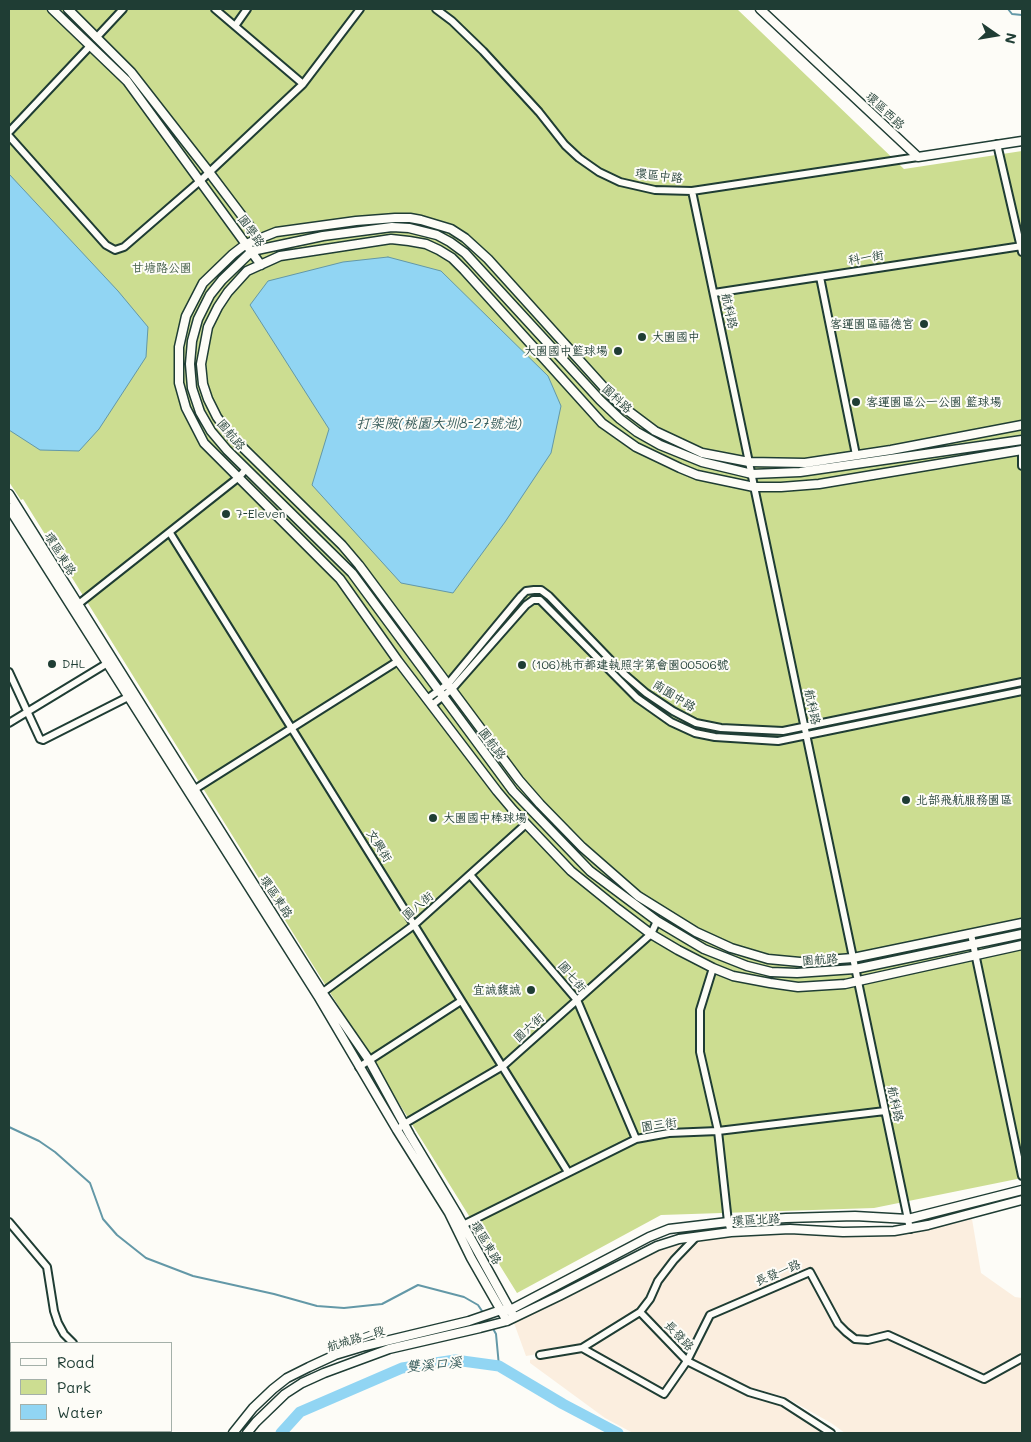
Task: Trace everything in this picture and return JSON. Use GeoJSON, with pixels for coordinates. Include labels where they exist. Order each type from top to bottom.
{"type":"FeatureCollection","features":[{"type":"Feature","properties":{"kind":"street","name":"園學路"},"geometry":{"type":"LineString","coordinates":[[52,9],[126,81],[260,264]]}},
{"type":"Feature","properties":{"kind":"street","name":"園學路"},"geometry":{"type":"LineString","coordinates":[[68,9],[131,72],[249,225],[262,250],[260,264]]}},
{"type":"Feature","properties":{"kind":"street"},"geometry":{"type":"LineString","coordinates":[[96,38],[123,9]]}},
{"type":"Feature","properties":{"kind":"street"},"geometry":{"type":"LineString","coordinates":[[215,9],[303,84]]}},
{"type":"Feature","properties":{"kind":"street"},"geometry":{"type":"LineString","coordinates":[[235,26],[247,9]]}},
{"type":"Feature","properties":{"kind":"street"},"geometry":{"type":"LineString","coordinates":[[9,136],[106,245],[115,250],[124,248],[200,181],[303,84],[360,9]]}},
{"type":"Feature","properties":{"kind":"street","name":"環區中路"},"geometry":{"type":"LineString","coordinates":[[436,9],[452,21],[483,51],[539,112],[565,145],[599,172],[620,182],[655,190],[692,191],[918,158]]}},
{"type":"Feature","properties":{"kind":"street","name":"環區西路"},"geometry":{"type":"LineString","coordinates":[[760,9],[918,158]]}},
{"type":"Feature","properties":{"kind":"street"},"geometry":{"type":"LineString","coordinates":[[9,132],[90,46]]}},
{"type":"Feature","properties":{"kind":"street"},"geometry":{"type":"LineString","coordinates":[[918,158],[1022,141]]}},
{"type":"Feature","properties":{"kind":"street"},"geometry":{"type":"LineString","coordinates":[[997,144],[1022,248]]}},
{"type":"Feature","properties":{"kind":"street","name":"航科路"},"geometry":{"type":"LineString","coordinates":[[692,191],[910,1229]]}},
{"type":"Feature","properties":{"kind":"street"},"geometry":{"type":"LineString","coordinates":[[1022,425],[805,463],[749,462],[702,453],[655,431],[619,404],[488,259],[451,229],[421,220],[388,218],[356,221],[276,232],[246,244],[215,270],[197,292],[186,316],[179,347],[179,383],[186,408],[204,443],[340,579],[429,702],[497,791],[526,824],[571,871],[651,934],[712,968],[733,976],[798,986],[836,985],[1022,946]]}},
{"type":"Feature","properties":{"kind":"street","name":"園科路"},"geometry":{"type":"LineString","coordinates":[[252,252],[323,236],[392,228],[409,228],[437,235],[450,242],[472,260],[600,400],[620,419],[652,441],[681,455],[702,462],[752,474],[800,472],[1022,440]]}},
{"type":"Feature","properties":{"kind":"street"},"geometry":{"type":"LineString","coordinates":[[1022,466],[1022,451],[819,484],[781,487],[754,487],[704,476],[680,468],[636,447],[602,422],[452,258],[426,244],[409,241],[392,240],[280,256],[248,271],[228,292],[208,327],[201,364],[203,384],[208,399],[217,417],[230,435],[342,545],[359,565],[519,780],[557,823],[638,896],[696,932],[731,948],[768,959],[800,962],[853,958],[1022,923]]}},
{"type":"Feature","properties":{"kind":"street","name":"科一街"},"geometry":{"type":"LineString","coordinates":[[714,293],[1022,248]]}},
{"type":"Feature","properties":{"kind":"street","name":"園航路"},"geometry":{"type":"LineString","coordinates":[[252,252],[222,280],[210,295],[198,319],[192,341],[190,364],[192,388],[200,412],[211,431],[246,469],[352,574],[512,791],[590,871],[657,921],[704,949],[747,966],[771,972],[797,973],[855,969],[1022,934]]}},
{"type":"Feature","properties":{"kind":"street"},"geometry":{"type":"LineString","coordinates":[[820,277],[856,455]]}},
{"type":"Feature","properties":{"kind":"street"},"geometry":{"type":"LineString","coordinates":[[76,606],[170,533],[239,477],[246,469]]}},
{"type":"Feature","properties":{"kind":"street","name":"環區東路"},"geometry":{"type":"LineString","coordinates":[[9,494],[191,792],[320,994],[368,1060],[511,1319]]}},
{"type":"Feature","properties":{"kind":"street","name":"環區東路"},"geometry":{"type":"LineString","coordinates":[[9,508],[76,606]]}},
{"type":"Feature","properties":{"kind":"street","name":"文興街"},"geometry":{"type":"LineString","coordinates":[[170,533],[568,1172]]}},
{"type":"Feature","properties":{"kind":"street","name":"南園中路"},"geometry":{"type":"LineString","coordinates":[[450,687],[521,596],[526,592],[534,590],[541,590],[549,596],[624,674],[646,693],[673,711],[696,723],[721,728],[783,730],[1022,682]]}},
{"type":"Feature","properties":{"kind":"street","name":"南園中路"},"geometry":{"type":"LineString","coordinates":[[429,702],[450,687],[526,605],[533,600],[540,600],[637,698],[671,722],[695,733],[734,740],[778,741],[1022,691]]}},
{"type":"Feature","properties":{"kind":"street"},"geometry":{"type":"LineString","coordinates":[[191,792],[292,730],[398,661]]}},
{"type":"Feature","properties":{"kind":"street"},"geometry":{"type":"LineString","coordinates":[[9,723],[110,662]]}},
{"type":"Feature","properties":{"kind":"street","name":"環區東路"},"geometry":{"type":"LineString","coordinates":[[110,662],[128,697],[191,792]]}},
{"type":"Feature","properties":{"kind":"street"},"geometry":{"type":"LineString","coordinates":[[9,672],[40,739],[43,740],[128,697]]}},
{"type":"Feature","properties":{"kind":"street","name":"園八街"},"geometry":{"type":"LineString","coordinates":[[320,994],[414,925],[471,876],[526,824]]}},
{"type":"Feature","properties":{"kind":"street","name":"園七街"},"geometry":{"type":"LineString","coordinates":[[471,876],[577,1000],[636,1139]]}},
{"type":"Feature","properties":{"kind":"street","name":"園六街"},"geometry":{"type":"LineString","coordinates":[[397,1130],[404,1124],[503,1066],[651,934],[657,921]]}},
{"type":"Feature","properties":{"kind":"street"},"geometry":{"type":"LineString","coordinates":[[972,934],[1022,1176]]}},
{"type":"Feature","properties":{"kind":"street"},"geometry":{"type":"LineString","coordinates":[[712,968],[700,1010],[700,1052],[718,1131],[728,1222],[731,1232]]}},
{"type":"Feature","properties":{"kind":"street","name":"環區東路"},"geometry":{"type":"LineString","coordinates":[[320,994],[359,1067],[459,1227]]}},
{"type":"Feature","properties":{"kind":"street"},"geometry":{"type":"LineString","coordinates":[[359,1067],[461,1001]]}},
{"type":"Feature","properties":{"kind":"street","name":"園三街"},"geometry":{"type":"LineString","coordinates":[[459,1227],[636,1139],[668,1133],[718,1131],[885,1111]]}},
{"type":"Feature","properties":{"kind":"street","name":"環區北路"},"geometry":{"type":"LineString","coordinates":[[506,1310],[649,1237],[669,1229],[728,1222],[815,1217],[894,1217],[908,1219],[1022,1190]]}},
{"type":"Feature","properties":{"kind":"street","name":"環區北路"},"geometry":{"type":"LineString","coordinates":[[511,1319],[658,1246],[679,1239],[731,1232],[790,1229],[843,1232],[910,1229],[1022,1200]]}},
{"type":"Feature","properties":{"kind":"street"},"geometry":{"type":"LineString","coordinates":[[9,1222],[47,1267],[54,1311],[64,1334],[72,1342]]}},
{"type":"Feature","properties":{"kind":"street"},"geometry":{"type":"LineString","coordinates":[[540,1355],[582,1348],[640,1312],[674,1260],[696,1237]]}},
{"type":"Feature","properties":{"kind":"street","name":"長發一路"},"geometry":{"type":"LineString","coordinates":[[582,1348],[664,1394],[687,1361],[710,1315],[810,1272],[838,1324],[855,1339],[868,1340],[888,1335],[984,1379],[1022,1358]]}},
{"type":"Feature","properties":{"kind":"street","name":"航城路二段"},"geometry":{"type":"LineString","coordinates":[[233,1433],[253,1408],[287,1378],[335,1355],[482,1318],[506,1310]]}},
{"type":"Feature","properties":{"kind":"street","name":"長發路"},"geometry":{"type":"LineString","coordinates":[[640,1312],[687,1361],[749,1392],[783,1402],[831,1433]]}},
{"type":"Feature","properties":{"kind":"street","name":"航城路二段"},"geometry":{"type":"LineString","coordinates":[[247,1433],[285,1394],[302,1383],[324,1373],[389,1349],[511,1319]]}},
{"type":"Feature","properties":{"kind":"shaded area"},"geometry":{"type":"Polygon","coordinates":[[[972,1219],[981,1273],[1015,1297],[1022,1298],[1022,1354],[984,1376],[891,1333],[866,1336],[855,1335],[840,1321],[812,1269],[708,1314],[686,1358],[642,1312],[659,1282],[674,1261],[697,1239],[792,1233],[913,1233],[972,1219]]]}},
{"type":"Feature","properties":{"kind":"shaded area"},"geometry":{"type":"Polygon","coordinates":[[[689,1240],[673,1259],[650,1299],[639,1311],[581,1347],[526,1356],[514,1323],[656,1250],[689,1240]]]}},
{"type":"Feature","properties":{"kind":"shaded area"},"geometry":{"type":"Polygon","coordinates":[[[809,1277],[834,1324],[852,1341],[866,1343],[888,1339],[986,1382],[1022,1362],[1022,1433],[845,1433],[785,1397],[745,1386],[689,1360],[712,1317],[809,1277]]]}},
{"type":"Feature","properties":{"kind":"shaded area"},"geometry":{"type":"Polygon","coordinates":[[[640,1314],[686,1360],[663,1392],[585,1348],[640,1314]]]}},
{"type":"Feature","properties":{"kind":"shaded area"},"geometry":{"type":"Polygon","coordinates":[[[582,1350],[665,1396],[687,1363],[748,1395],[783,1406],[825,1433],[633,1433],[605,1418],[530,1363],[530,1360],[582,1350]]]}},
{"type":"Feature","properties":{"kind":"green space","name":"甘塘路公園"},"geometry":{"type":"Polygon","coordinates":[[[9,9],[737,9],[904,169],[1022,151],[1022,1178],[874,1208],[661,1215],[517,1293],[23,499],[21,500],[9,482],[9,9]]]}},
{"type":"Feature","properties":{"kind":"water"},"geometry":{"type":"Polygon","coordinates":[[[9,174],[118,291],[148,327],[146,357],[99,429],[79,451],[40,450],[9,430],[9,174]]]}},
{"type":"Feature","properties":{"kind":"water","name":"打架陂(桃園大圳8-27號池)"},"geometry":{"type":"Polygon","coordinates":[[[388,257],[441,271],[548,376],[561,406],[551,453],[505,522],[453,593],[401,583],[312,485],[329,429],[250,305],[268,281],[343,262],[388,257]]]}},
{"type":"Feature","properties":{"kind":"waterway"},"geometry":{"type":"LineString","coordinates":[[1008,9],[1012,14],[1022,15]]}},
{"type":"Feature","properties":{"kind":"waterway"},"geometry":{"type":"LineString","coordinates":[[9,1127],[39,1141],[55,1152],[90,1183],[103,1219],[117,1235],[146,1258],[193,1276],[274,1294],[317,1306],[344,1308],[382,1304],[418,1285],[464,1297],[478,1305],[484,1314]]}},
{"type":"Feature","properties":{"kind":"waterway"},"geometry":{"type":"LineString","coordinates":[[492,1327],[496,1334],[499,1366]]}},
{"type":"Feature","properties":{"kind":"waterway","name":"雙溪口溪"},"geometry":{"type":"LineString","coordinates":[[281,1433],[300,1412],[402,1368],[455,1360],[499,1366],[563,1404],[618,1433]]}},
{"type":"Feature","properties":{"kind":"place","name":"客運園區福德宮"},"geometry":{"type":"Point","coordinates":[924,324]}},
{"type":"Feature","properties":{"kind":"place","name":"大園國中"},"geometry":{"type":"Point","coordinates":[642,337]}},
{"type":"Feature","properties":{"kind":"place","name":"大園國中籃球場"},"geometry":{"type":"Point","coordinates":[618,351]}},
{"type":"Feature","properties":{"kind":"place","name":"客運園區公一公園 籃球場"},"geometry":{"type":"Point","coordinates":[856,402]}},
{"type":"Feature","properties":{"kind":"place","name":"7-Eleven"},"geometry":{"type":"Point","coordinates":[226,514]}},
{"type":"Feature","properties":{"kind":"place","name":"DHL"},"geometry":{"type":"Point","coordinates":[52,664]}},
{"type":"Feature","properties":{"kind":"place","name":"(106)桃市都建執照字第會園00506號"},"geometry":{"type":"Point","coordinates":[522,665]}},
{"type":"Feature","properties":{"kind":"place","name":"北部飛航服務園區"},"geometry":{"type":"Point","coordinates":[906,800]}},
{"type":"Feature","properties":{"kind":"place","name":"大園國中棒球場"},"geometry":{"type":"Point","coordinates":[433,818]}},
{"type":"Feature","properties":{"kind":"place","name":"宜誠馥誠"},"geometry":{"type":"Point","coordinates":[531,990]}}]}
